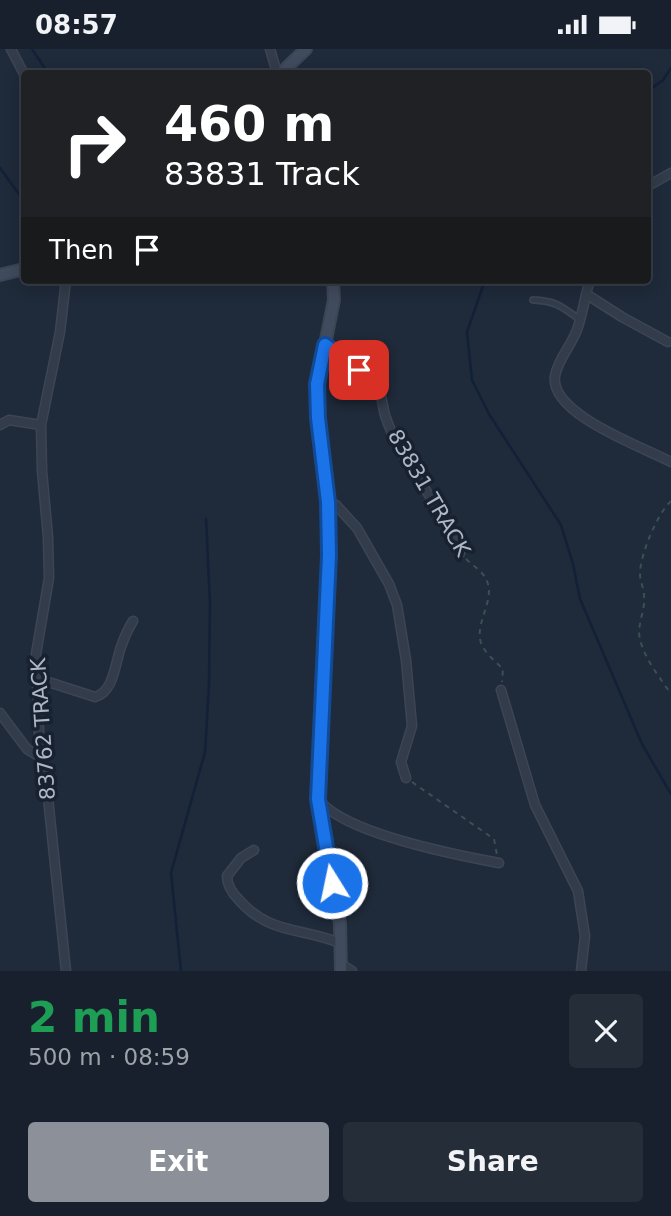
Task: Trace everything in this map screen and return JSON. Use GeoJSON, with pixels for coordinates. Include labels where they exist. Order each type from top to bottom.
{"type":"FeatureCollection","features":[{"type":"Feature","properties":{"kind":"street"},"geometry":{"type":"LineString","coordinates":[[11,49],[22,70]]}},
{"type":"Feature","properties":{"kind":"street"},"geometry":{"type":"LineString","coordinates":[[270,49],[278,70]]}},
{"type":"Feature","properties":{"kind":"street"},"geometry":{"type":"LineString","coordinates":[[282,70],[306,49]]}},
{"type":"Feature","properties":{"kind":"street"},"geometry":{"type":"LineString","coordinates":[[651,184],[671,173]]}},
{"type":"Feature","properties":{"kind":"street"},"geometry":{"type":"LineString","coordinates":[[1,277],[21,270]]}},
{"type":"Feature","properties":{"kind":"street","name":"83762 TRACK"},"geometry":{"type":"LineString","coordinates":[[66,284],[60,332],[41,425],[49,578],[36,654],[36,678],[40,757],[47,788],[66,971]]}},
{"type":"Feature","properties":{"kind":"street"},"geometry":{"type":"LineString","coordinates":[[333,284],[334,300],[317,384],[318,418],[328,502],[329,555],[318,799],[340,924],[345,969]]}},
{"type":"Feature","properties":{"kind":"street"},"geometry":{"type":"LineString","coordinates":[[589,284],[578,329],[555,375],[555,388],[581,415],[598,426],[671,462]]}},
{"type":"Feature","properties":{"kind":"street"},"geometry":{"type":"LineString","coordinates":[[586,294],[668,342]]}},
{"type":"Feature","properties":{"kind":"street","name":"83831 TRACK"},"geometry":{"type":"LineString","coordinates":[[325,345],[368,375],[379,387],[386,416],[399,449],[453,536],[460,553]]}},
{"type":"Feature","properties":{"kind":"street"},"geometry":{"type":"LineString","coordinates":[[0,425],[9,420],[41,425]]}},
{"type":"Feature","properties":{"kind":"street"},"geometry":{"type":"LineString","coordinates":[[328,502],[336,505],[357,528],[389,584],[397,605],[406,660],[412,726],[401,762],[406,778]]}},
{"type":"Feature","properties":{"kind":"street"},"geometry":{"type":"LineString","coordinates":[[36,678],[95,697],[101,695],[111,680],[120,649],[133,621]]}},
{"type":"Feature","properties":{"kind":"street"},"geometry":{"type":"LineString","coordinates":[[502,690],[536,805],[578,891],[585,936],[581,971]]}},
{"type":"Feature","properties":{"kind":"street"},"geometry":{"type":"LineString","coordinates":[[0,713],[27,750],[40,757]]}},
{"type":"Feature","properties":{"kind":"street"},"geometry":{"type":"LineString","coordinates":[[318,799],[338,817],[404,841],[499,863]]}},
{"type":"Feature","properties":{"kind":"street"},"geometry":{"type":"LineString","coordinates":[[254,851],[241,858],[227,876],[228,885],[241,902],[263,921],[277,927],[313,933],[340,943]]}},
{"type":"Feature","properties":{"kind":"lane"},"geometry":{"type":"LineString","coordinates":[[533,300],[551,300],[580,320]]}},
{"type":"Feature","properties":{"kind":"path"},"geometry":{"type":"LineString","coordinates":[[671,501],[661,513],[641,561],[640,576],[645,596],[638,626],[645,654],[671,694]]}},
{"type":"Feature","properties":{"kind":"path","name":"83831 TRACK"},"geometry":{"type":"LineString","coordinates":[[460,553],[486,579],[488,602],[482,617],[480,641],[503,669],[502,690]]}},
{"type":"Feature","properties":{"kind":"path"},"geometry":{"type":"LineString","coordinates":[[406,778],[494,839],[499,863]]}},
{"type":"Feature","properties":{"kind":"waterway"},"geometry":{"type":"LineString","coordinates":[[32,49],[46,70]]}},
{"type":"Feature","properties":{"kind":"waterway"},"geometry":{"type":"LineString","coordinates":[[651,89],[663,80],[671,68]]}},
{"type":"Feature","properties":{"kind":"waterway"},"geometry":{"type":"LineString","coordinates":[[0,168],[21,197]]}},
{"type":"Feature","properties":{"kind":"waterway"},"geometry":{"type":"LineString","coordinates":[[484,284],[467,332],[472,380],[489,414],[561,525],[580,599],[642,744],[671,794]]}},
{"type":"Feature","properties":{"kind":"waterway"},"geometry":{"type":"LineString","coordinates":[[181,971],[171,873],[205,752],[210,603],[206,519]]}},
{"type":"Feature","properties":{"kind":"route"},"geometry":{"type":"LineString","coordinates":[[332,883],[318,799],[329,555],[328,502],[318,418],[317,384],[325,345],[359,370]]}}]}
